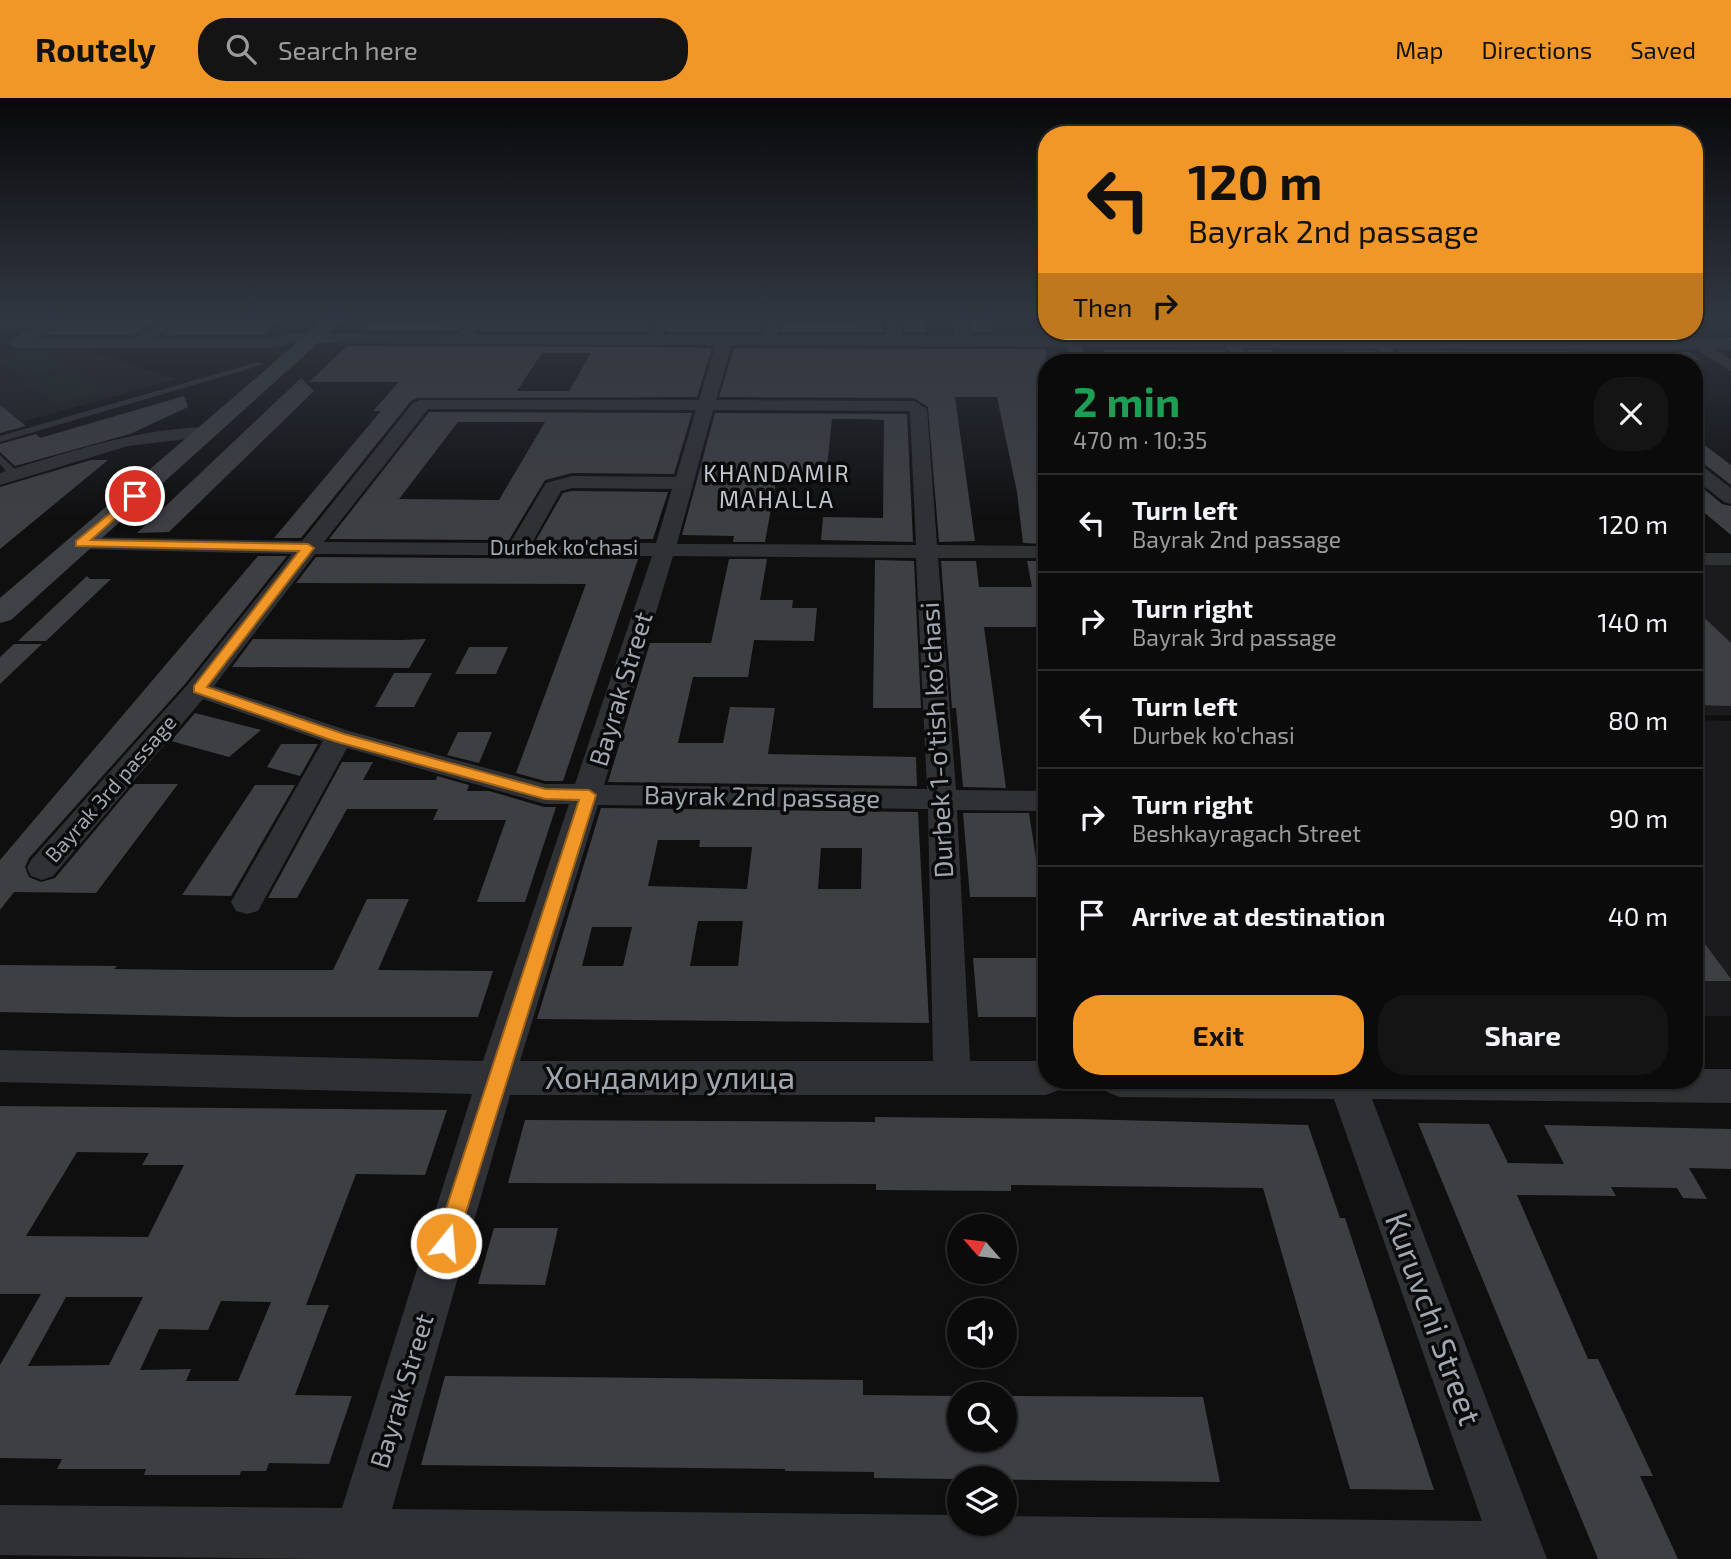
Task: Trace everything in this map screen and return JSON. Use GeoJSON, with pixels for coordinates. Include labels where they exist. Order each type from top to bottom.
{"type":"FeatureCollection","features":[{"type":"Feature","properties":{"kind":"main road"},"geometry":{"type":"LineString","coordinates":[[0,614],[80,543],[241,384]]}},
{"type":"Feature","properties":{"kind":"main road"},"geometry":{"type":"LineString","coordinates":[[0,587],[195,432],[249,384]]}},
{"type":"Feature","properties":{"kind":"street","name":"Bayrak Street"},"geometry":{"type":"LineString","coordinates":[[355,1547],[496,1078],[589,795],[713,384]]}},
{"type":"Feature","properties":{"kind":"street","name":"Bayrak 3rd passage"},"geometry":{"type":"LineString","coordinates":[[42,868],[198,689],[425,404],[914,406]]}},
{"type":"Feature","properties":{"kind":"street","name":"Durbek 1-o'tish ko'chasi"},"geometry":{"type":"LineString","coordinates":[[914,406],[918,409],[943,800],[952,1077]]}},
{"type":"Feature","properties":{"kind":"street"},"geometry":{"type":"LineString","coordinates":[[4,469],[134,439],[195,432]]}},
{"type":"Feature","properties":{"kind":"street"},"geometry":{"type":"LineString","coordinates":[[1703,476],[1731,498]]}},
{"type":"Feature","properties":{"kind":"street"},"geometry":{"type":"LineString","coordinates":[[518,548],[553,487],[572,482],[684,483]]}},
{"type":"Feature","properties":{"kind":"street","name":"Durbek ko'chasi"},"geometry":{"type":"LineString","coordinates":[[80,543],[308,548],[1038,552]]}},
{"type":"Feature","properties":{"kind":"street"},"geometry":{"type":"LineString","coordinates":[[1703,559],[1731,559]]}},
{"type":"Feature","properties":{"kind":"street","name":"Bayrak 2nd passage"},"geometry":{"type":"LineString","coordinates":[[198,689],[339,737],[545,794],[1038,801]]}},
{"type":"Feature","properties":{"kind":"street"},"geometry":{"type":"LineString","coordinates":[[247,902],[339,737]]}},
{"type":"Feature","properties":{"kind":"street","name":"Хондамир улица"},"geometry":{"type":"LineString","coordinates":[[0,1066],[496,1078],[1038,1078]]}},
{"type":"Feature","properties":{"kind":"street"},"geometry":{"type":"LineString","coordinates":[[1703,1086],[1731,1086]]}},
{"type":"Feature","properties":{"kind":"street","name":"Kuruvchi Street"},"geometry":{"type":"LineString","coordinates":[[1350,1089],[1519,1553]]}},
{"type":"Feature","properties":{"kind":"street"},"geometry":{"type":"LineString","coordinates":[[0,1530],[355,1547],[1519,1553]]}},
{"type":"Feature","properties":{"kind":"lane"},"geometry":{"type":"LineString","coordinates":[[0,439],[191,384]]}},
{"type":"Feature","properties":{"kind":"shaded area"},"geometry":{"type":"Polygon","coordinates":[[[0,384],[158,384],[0,428],[0,384]]]}},
{"type":"Feature","properties":{"kind":"shaded area"},"geometry":{"type":"Polygon","coordinates":[[[27,384],[95,384],[106,391],[57,405],[27,384]]]}},
{"type":"Feature","properties":{"kind":"shaded area"},"geometry":{"type":"Polygon","coordinates":[[[1703,565],[1731,565],[1731,715],[1703,715],[1703,565]]]}},
{"type":"Feature","properties":{"kind":"shaded area"},"geometry":{"type":"Polygon","coordinates":[[[1703,720],[1731,721],[1731,1016],[1703,1016],[1703,720]]]}},
{"type":"Feature","properties":{"kind":"building"},"geometry":{"type":"Polygon","coordinates":[[[294,384],[307,384],[314,391],[169,532],[137,533],[294,384]]]}},
{"type":"Feature","properties":{"kind":"building"},"geometry":{"type":"Polygon","coordinates":[[[397,384],[521,384],[517,391],[569,391],[573,384],[701,384],[697,397],[418,398],[411,401],[301,538],[274,538],[381,411],[373,411],[397,384]]]}},
{"type":"Feature","properties":{"kind":"building"},"geometry":{"type":"Polygon","coordinates":[[[723,384],[1038,384],[1038,544],[1023,543],[1017,492],[997,397],[955,397],[975,541],[939,542],[928,407],[914,398],[719,397],[723,384]]]}},
{"type":"Feature","properties":{"kind":"building"},"geometry":{"type":"Polygon","coordinates":[[[184,396],[188,407],[130,434],[15,466],[0,452],[0,444],[36,434],[40,438],[184,396]]]}},
{"type":"Feature","properties":{"kind":"building"},"geometry":{"type":"Polygon","coordinates":[[[0,405],[26,426],[0,433],[0,405]]]}},
{"type":"Feature","properties":{"kind":"building"},"geometry":{"type":"Polygon","coordinates":[[[429,412],[692,413],[674,474],[572,473],[545,480],[509,540],[329,539],[429,412]],[[458,422],[399,499],[499,500],[545,422],[458,422]]]}},
{"type":"Feature","properties":{"kind":"building"},"geometry":{"type":"Polygon","coordinates":[[[715,413],[907,414],[913,542],[821,540],[823,517],[883,518],[884,420],[860,419],[832,419],[826,476],[777,476],[765,542],[733,542],[734,536],[682,535],[715,413]]]}},
{"type":"Feature","properties":{"kind":"building"},"geometry":{"type":"Polygon","coordinates":[[[1703,444],[1731,465],[1731,485],[1703,463],[1703,444]]]}},
{"type":"Feature","properties":{"kind":"building"},"geometry":{"type":"Polygon","coordinates":[[[91,460],[108,460],[0,549],[0,487],[91,460]]]}},
{"type":"Feature","properties":{"kind":"building"},"geometry":{"type":"Polygon","coordinates":[[[1703,488],[1722,504],[1731,506],[1731,535],[1703,512],[1703,488]]]}},
{"type":"Feature","properties":{"kind":"building"},"geometry":{"type":"Polygon","coordinates":[[[668,492],[653,539],[536,540],[563,493],[668,492]]]}},
{"type":"Feature","properties":{"kind":"building"},"geometry":{"type":"Polygon","coordinates":[[[258,556],[287,556],[185,684],[29,858],[25,867],[29,877],[41,882],[55,878],[134,784],[178,784],[96,893],[14,892],[0,910],[0,860],[258,556]]]}},
{"type":"Feature","properties":{"kind":"building"},"geometry":{"type":"Polygon","coordinates":[[[316,557],[638,559],[563,781],[545,781],[516,773],[586,584],[296,583],[316,557]]]}},
{"type":"Feature","properties":{"kind":"building"},"geometry":{"type":"Polygon","coordinates":[[[729,559],[767,559],[760,600],[793,600],[792,608],[817,608],[814,641],[754,640],[748,677],[693,677],[678,743],[723,743],[730,707],[775,708],[768,754],[916,757],[917,786],[608,782],[650,643],[711,643],[729,559]]]}},
{"type":"Feature","properties":{"kind":"building"},"geometry":{"type":"Polygon","coordinates":[[[875,560],[914,561],[921,708],[873,708],[875,560]]]}},
{"type":"Feature","properties":{"kind":"building"},"geometry":{"type":"Polygon","coordinates":[[[941,561],[976,561],[979,587],[1032,587],[1027,561],[1038,561],[1038,627],[984,627],[1006,788],[963,787],[956,708],[952,708],[941,561]]]}},
{"type":"Feature","properties":{"kind":"building"},"geometry":{"type":"Polygon","coordinates":[[[87,576],[90,579],[111,579],[46,641],[18,641],[87,576]]]}},
{"type":"Feature","properties":{"kind":"building"},"geometry":{"type":"Polygon","coordinates":[[[1703,617],[1731,643],[1731,706],[1703,705],[1703,617]]]}},
{"type":"Feature","properties":{"kind":"building"},"geometry":{"type":"Polygon","coordinates":[[[253,639],[426,639],[409,668],[232,667],[253,639]]]}},
{"type":"Feature","properties":{"kind":"building"},"geometry":{"type":"Polygon","coordinates":[[[14,644],[42,644],[0,684],[0,657],[14,644]]]}},
{"type":"Feature","properties":{"kind":"building"},"geometry":{"type":"Polygon","coordinates":[[[469,647],[508,647],[496,674],[455,674],[469,647]]]}},
{"type":"Feature","properties":{"kind":"building"},"geometry":{"type":"Polygon","coordinates":[[[394,673],[432,673],[414,707],[375,707],[394,673]]]}},
{"type":"Feature","properties":{"kind":"building"},"geometry":{"type":"Polygon","coordinates":[[[195,713],[261,730],[229,757],[171,741],[195,713]]]}},
{"type":"Feature","properties":{"kind":"building"},"geometry":{"type":"Polygon","coordinates":[[[458,732],[492,732],[479,763],[447,755],[458,732]]]}},
{"type":"Feature","properties":{"kind":"building"},"geometry":{"type":"Polygon","coordinates":[[[281,744],[318,744],[300,776],[267,767],[281,744]]]}},
{"type":"Feature","properties":{"kind":"building"},"geometry":{"type":"Polygon","coordinates":[[[342,762],[373,762],[363,780],[436,780],[437,776],[469,785],[467,791],[489,791],[544,807],[556,807],[525,902],[477,902],[506,820],[433,820],[438,809],[347,809],[297,898],[268,898],[342,762]]]}},
{"type":"Feature","properties":{"kind":"building"},"geometry":{"type":"Polygon","coordinates":[[[255,785],[295,785],[231,896],[182,895],[255,785]]]}},
{"type":"Feature","properties":{"kind":"building"},"geometry":{"type":"Polygon","coordinates":[[[601,808],[918,812],[929,1023],[537,1019],[601,808]],[[658,840],[648,886],[747,889],[752,847],[699,847],[700,840],[658,840]],[[821,848],[818,889],[861,889],[862,848],[821,848]],[[698,921],[690,966],[738,966],[743,921],[698,921]],[[592,927],[582,966],[623,966],[632,927],[592,927]]]}},
{"type":"Feature","properties":{"kind":"building"},"geometry":{"type":"Polygon","coordinates":[[[963,813],[1029,813],[1038,871],[1038,897],[970,897],[963,813]]]}},
{"type":"Feature","properties":{"kind":"building"},"geometry":{"type":"Polygon","coordinates":[[[367,899],[409,899],[378,970],[493,971],[478,1017],[234,1017],[0,1012],[0,965],[117,966],[114,969],[333,970],[367,899]]]}},
{"type":"Feature","properties":{"kind":"building"},"geometry":{"type":"Polygon","coordinates":[[[1703,941],[1731,979],[1703,981],[1703,941]]]}},
{"type":"Feature","properties":{"kind":"building"},"geometry":{"type":"Polygon","coordinates":[[[973,958],[1038,958],[1038,1017],[978,1017],[973,958]]]}},
{"type":"Feature","properties":{"kind":"building"},"geometry":{"type":"Polygon","coordinates":[[[0,1106],[447,1110],[425,1175],[356,1174],[306,1305],[329,1305],[295,1395],[352,1396],[329,1464],[269,1463],[266,1471],[241,1471],[240,1475],[144,1475],[146,1469],[57,1469],[62,1459],[0,1458],[0,1365],[41,1294],[0,1294],[0,1106]],[[77,1152],[26,1236],[148,1237],[184,1165],[142,1165],[149,1153],[77,1152]],[[66,1297],[28,1366],[109,1365],[143,1297],[66,1297]],[[221,1301],[208,1330],[159,1329],[140,1370],[191,1369],[186,1381],[238,1381],[271,1302],[221,1301]]]}},
{"type":"Feature","properties":{"kind":"building"},"geometry":{"type":"Polygon","coordinates":[[[875,1117],[1308,1125],[1340,1218],[1345,1218],[1434,1490],[1350,1489],[1263,1188],[1011,1185],[1011,1191],[876,1190],[876,1184],[508,1183],[525,1120],[875,1122],[875,1117]]]}},
{"type":"Feature","properties":{"kind":"building"},"geometry":{"type":"Polygon","coordinates":[[[1418,1123],[1489,1124],[1508,1163],[1564,1164],[1544,1125],[1731,1129],[1731,1169],[1689,1168],[1707,1199],[1683,1198],[1677,1188],[1611,1187],[1616,1196],[1517,1195],[1588,1359],[1598,1359],[1653,1476],[1640,1476],[1678,1559],[1598,1559],[1418,1123]]]}},
{"type":"Feature","properties":{"kind":"building"},"geometry":{"type":"Polygon","coordinates":[[[494,1228],[558,1228],[545,1285],[478,1284],[494,1228]]]}},
{"type":"Feature","properties":{"kind":"building"},"geometry":{"type":"Polygon","coordinates":[[[445,1376],[863,1380],[863,1395],[947,1396],[947,1452],[1017,1452],[1017,1396],[1203,1397],[1220,1482],[1017,1480],[1017,1466],[947,1466],[947,1479],[874,1478],[874,1472],[785,1469],[421,1465],[445,1376]]]}},
{"type":"Feature","properties":{"kind":"district","name":"KHANDAMIR MAHALLA"},"geometry":{"type":"Point","coordinates":[777,487]}},
{"type":"Feature","properties":{"kind":"route"},"geometry":{"type":"LineString","coordinates":[[135,496],[80,543],[308,548],[198,689],[339,737],[545,794],[589,795],[496,1078],[446,1243]]}}]}
